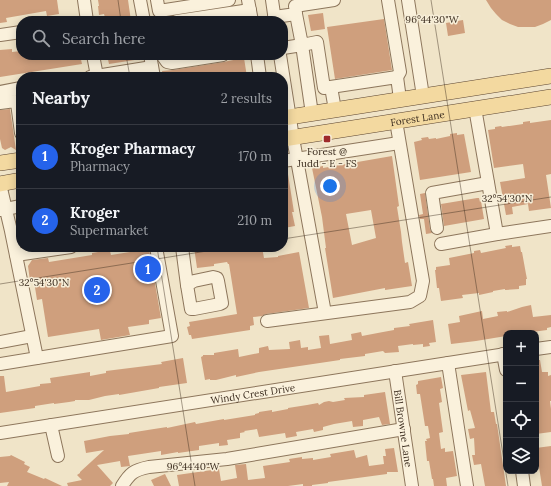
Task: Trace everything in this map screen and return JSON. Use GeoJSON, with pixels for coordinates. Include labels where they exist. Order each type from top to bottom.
{"type":"FeatureCollection","features":[{"type":"Feature","properties":{"kind":"main road","name":"Forest Lane"},"geometry":{"type":"LineString","coordinates":[[288,118],[551,76]]}},
{"type":"Feature","properties":{"kind":"main road"},"geometry":{"type":"LineString","coordinates":[[471,88],[475,108]]}},
{"type":"Feature","properties":{"kind":"main road","name":"Forest Lane"},"geometry":{"type":"LineString","coordinates":[[288,138],[551,97]]}},
{"type":"Feature","properties":{"kind":"main road"},"geometry":{"type":"LineString","coordinates":[[0,163],[16,161]]}},
{"type":"Feature","properties":{"kind":"main road"},"geometry":{"type":"LineString","coordinates":[[0,184],[16,181]]}},
{"type":"Feature","properties":{"kind":"street"},"geometry":{"type":"LineString","coordinates":[[84,0],[86,16]]}},
{"type":"Feature","properties":{"kind":"street"},"geometry":{"type":"LineString","coordinates":[[140,0],[143,16]]}},
{"type":"Feature","properties":{"kind":"street"},"geometry":{"type":"LineString","coordinates":[[157,0],[159,12],[228,0]]}},
{"type":"Feature","properties":{"kind":"street"},"geometry":{"type":"LineString","coordinates":[[272,0],[275,16]]}},
{"type":"Feature","properties":{"kind":"street"},"geometry":{"type":"LineString","coordinates":[[312,114],[295,6],[334,0]]}},
{"type":"Feature","properties":{"kind":"street"},"geometry":{"type":"LineString","coordinates":[[388,0],[400,72],[397,77],[400,100]]}},
{"type":"Feature","properties":{"kind":"street"},"geometry":{"type":"LineString","coordinates":[[408,0],[423,96]]}},
{"type":"Feature","properties":{"kind":"street"},"geometry":{"type":"LineString","coordinates":[[210,16],[250,10]]}},
{"type":"Feature","properties":{"kind":"street"},"geometry":{"type":"LineString","coordinates":[[288,16],[296,14]]}},
{"type":"Feature","properties":{"kind":"street"},"geometry":{"type":"LineString","coordinates":[[0,35],[16,33]]}},
{"type":"Feature","properties":{"kind":"street"},"geometry":{"type":"LineString","coordinates":[[288,47],[317,42],[327,88],[334,110]]}},
{"type":"Feature","properties":{"kind":"street"},"geometry":{"type":"LineString","coordinates":[[93,60],[93,72]]}},
{"type":"Feature","properties":{"kind":"street"},"geometry":{"type":"LineString","coordinates":[[165,60],[166,62],[172,63],[191,60]]}},
{"type":"Feature","properties":{"kind":"street"},"geometry":{"type":"LineString","coordinates":[[258,60],[259,72]]}},
{"type":"Feature","properties":{"kind":"street"},"geometry":{"type":"LineString","coordinates":[[280,60],[282,72]]}},
{"type":"Feature","properties":{"kind":"street"},"geometry":{"type":"LineString","coordinates":[[117,72],[152,66]]}},
{"type":"Feature","properties":{"kind":"street"},"geometry":{"type":"LineString","coordinates":[[309,91],[397,77]]}},
{"type":"Feature","properties":{"kind":"street"},"geometry":{"type":"LineString","coordinates":[[0,92],[16,89]]}},
{"type":"Feature","properties":{"kind":"street"},"geometry":{"type":"LineString","coordinates":[[0,104],[16,102]]}},
{"type":"Feature","properties":{"kind":"street"},"geometry":{"type":"LineString","coordinates":[[475,108],[497,234]]}},
{"type":"Feature","properties":{"kind":"street"},"geometry":{"type":"LineString","coordinates":[[267,321],[410,302],[420,296],[423,281],[396,121]]}},
{"type":"Feature","properties":{"kind":"street"},"geometry":{"type":"LineString","coordinates":[[288,138],[297,159],[325,313]]}},
{"type":"Feature","properties":{"kind":"street"},"geometry":{"type":"LineString","coordinates":[[288,160],[400,144]]}},
{"type":"Feature","properties":{"kind":"street"},"geometry":{"type":"LineString","coordinates":[[437,228],[432,193],[488,183]]}},
{"type":"Feature","properties":{"kind":"street"},"geometry":{"type":"LineString","coordinates":[[0,184],[3,209],[16,255],[37,358]]}},
{"type":"Feature","properties":{"kind":"street"},"geometry":{"type":"LineString","coordinates":[[3,209],[16,207]]}},
{"type":"Feature","properties":{"kind":"street"},"geometry":{"type":"LineString","coordinates":[[441,244],[551,226]]}},
{"type":"Feature","properties":{"kind":"street"},"geometry":{"type":"LineString","coordinates":[[16,255],[37,252]]}},
{"type":"Feature","properties":{"kind":"street"},"geometry":{"type":"LineString","coordinates":[[0,364],[172,336],[157,252]]}},
{"type":"Feature","properties":{"kind":"street"},"geometry":{"type":"LineString","coordinates":[[183,252],[187,285]]}},
{"type":"Feature","properties":{"kind":"street"},"geometry":{"type":"LineString","coordinates":[[0,342],[32,336]]}},
{"type":"Feature","properties":{"kind":"street"},"geometry":{"type":"LineString","coordinates":[[539,349],[551,347]]}},
{"type":"Feature","properties":{"kind":"street","name":"Windy Crest Drive"},"geometry":{"type":"LineString","coordinates":[[0,433],[503,354]]}},
{"type":"Feature","properties":{"kind":"street"},"geometry":{"type":"LineString","coordinates":[[448,363],[467,486]]}},
{"type":"Feature","properties":{"kind":"street","name":"Bill Browne Lane"},"geometry":{"type":"LineString","coordinates":[[395,371],[412,486]]}},
{"type":"Feature","properties":{"kind":"street"},"geometry":{"type":"LineString","coordinates":[[51,425],[58,456]]}},
{"type":"Feature","properties":{"kind":"street"},"geometry":{"type":"LineString","coordinates":[[122,486],[132,472],[139,469],[172,464],[227,459],[404,429]]}},
{"type":"Feature","properties":{"kind":"street"},"geometry":{"type":"LineString","coordinates":[[522,474],[524,486]]}},
{"type":"Feature","properties":{"kind":"building"},"geometry":{"type":"Polygon","coordinates":[[[0,0],[57,0],[59,14],[47,16],[46,11],[6,18],[7,22],[0,23],[0,0]]]}},
{"type":"Feature","properties":{"kind":"building"},"geometry":{"type":"Polygon","coordinates":[[[98,0],[128,0],[130,16],[99,15],[98,0]]]}},
{"type":"Feature","properties":{"kind":"building"},"geometry":{"type":"Polygon","coordinates":[[[486,0],[551,0],[551,20],[535,27],[518,27],[502,20],[486,0]]]}},
{"type":"Feature","properties":{"kind":"building"},"geometry":{"type":"Polygon","coordinates":[[[323,13],[325,29],[311,31],[308,15],[323,13]]]}},
{"type":"Feature","properties":{"kind":"building"},"geometry":{"type":"Polygon","coordinates":[[[384,19],[392,70],[335,79],[327,27],[384,19]]]}},
{"type":"Feature","properties":{"kind":"building"},"geometry":{"type":"Polygon","coordinates":[[[463,20],[465,33],[448,36],[446,23],[463,20]]]}},
{"type":"Feature","properties":{"kind":"building"},"geometry":{"type":"Polygon","coordinates":[[[12,49],[12,52],[16,52],[16,60],[81,60],[82,64],[32,72],[16,72],[16,74],[0,77],[0,50],[12,49]]]}},
{"type":"Feature","properties":{"kind":"building"},"geometry":{"type":"Polygon","coordinates":[[[108,60],[135,60],[109,64],[108,60]]]}},
{"type":"Feature","properties":{"kind":"building"},"geometry":{"type":"Polygon","coordinates":[[[244,60],[246,72],[162,71],[173,70],[244,60]]]}},
{"type":"Feature","properties":{"kind":"building"},"geometry":{"type":"Polygon","coordinates":[[[10,109],[16,150],[11,147],[5,150],[2,148],[0,139],[0,110],[10,109]]]}},
{"type":"Feature","properties":{"kind":"building"},"geometry":{"type":"Polygon","coordinates":[[[551,120],[551,174],[546,175],[551,208],[529,211],[528,204],[512,207],[513,214],[506,215],[500,182],[525,178],[523,164],[494,168],[488,130],[495,129],[495,127],[523,124],[523,122],[530,121],[530,123],[551,120]]]}},
{"type":"Feature","properties":{"kind":"building"},"geometry":{"type":"Polygon","coordinates":[[[457,133],[457,135],[464,134],[471,172],[420,180],[414,142],[422,140],[421,138],[428,137],[429,139],[436,139],[457,133]]]}},
{"type":"Feature","properties":{"kind":"building"},"geometry":{"type":"Polygon","coordinates":[[[392,156],[405,263],[408,262],[412,286],[385,290],[385,288],[333,298],[322,217],[312,168],[323,166],[323,168],[392,156]],[[371,210],[346,214],[352,245],[376,238],[371,210]]]}},
{"type":"Feature","properties":{"kind":"building"},"geometry":{"type":"Polygon","coordinates":[[[288,174],[294,212],[292,212],[295,226],[288,227],[288,174]]]}},
{"type":"Feature","properties":{"kind":"building"},"geometry":{"type":"Polygon","coordinates":[[[425,193],[430,229],[432,233],[426,234],[424,219],[420,219],[419,215],[423,214],[420,194],[425,193]]]}},
{"type":"Feature","properties":{"kind":"building"},"geometry":{"type":"Polygon","coordinates":[[[479,198],[480,202],[481,201],[484,219],[444,226],[441,204],[479,198]]]}},
{"type":"Feature","properties":{"kind":"building"},"geometry":{"type":"Polygon","coordinates":[[[512,245],[512,247],[520,246],[527,279],[526,285],[519,286],[519,289],[505,289],[479,295],[479,293],[462,295],[463,298],[441,301],[439,288],[437,288],[436,267],[450,265],[449,258],[474,253],[474,251],[480,250],[481,253],[506,248],[505,246],[512,245]]]}},
{"type":"Feature","properties":{"kind":"building"},"geometry":{"type":"Polygon","coordinates":[[[98,252],[110,252],[111,255],[130,252],[150,252],[161,318],[149,320],[149,324],[128,327],[130,335],[101,340],[99,329],[48,337],[42,299],[37,300],[34,281],[30,281],[28,266],[32,260],[48,258],[49,262],[92,255],[92,253],[98,252]]]}},
{"type":"Feature","properties":{"kind":"building"},"geometry":{"type":"Polygon","coordinates":[[[195,252],[263,252],[264,258],[278,257],[299,252],[309,308],[253,317],[254,325],[250,326],[250,330],[192,339],[191,335],[189,335],[187,327],[190,326],[189,322],[237,314],[229,264],[227,262],[214,264],[214,266],[197,268],[195,252]]]}},
{"type":"Feature","properties":{"kind":"building"},"geometry":{"type":"Polygon","coordinates":[[[531,305],[533,317],[551,315],[551,327],[547,328],[547,330],[539,331],[503,330],[503,336],[451,344],[448,324],[460,322],[459,316],[482,311],[483,319],[498,316],[497,312],[507,312],[531,305]]]}},
{"type":"Feature","properties":{"kind":"building"},"geometry":{"type":"Polygon","coordinates":[[[433,320],[436,342],[429,343],[430,346],[423,347],[423,344],[413,344],[398,346],[399,352],[385,353],[383,351],[365,354],[365,356],[259,372],[236,377],[236,375],[216,380],[205,380],[201,357],[203,355],[214,355],[214,353],[238,349],[239,357],[259,353],[259,348],[268,346],[269,350],[290,349],[289,342],[300,340],[301,348],[308,347],[308,350],[321,348],[319,336],[329,335],[330,344],[352,340],[351,334],[361,332],[362,336],[394,330],[394,328],[410,326],[409,324],[433,320]]]}},
{"type":"Feature","properties":{"kind":"building"},"geometry":{"type":"Polygon","coordinates":[[[183,358],[187,383],[119,395],[105,396],[89,400],[75,400],[35,406],[35,408],[0,413],[0,376],[4,376],[6,392],[51,383],[50,378],[90,372],[90,376],[106,373],[106,371],[162,364],[161,362],[183,358]]]}},
{"type":"Feature","properties":{"kind":"building"},"geometry":{"type":"Polygon","coordinates":[[[539,360],[542,372],[548,372],[548,376],[551,375],[551,432],[539,434],[539,360]]]}},
{"type":"Feature","properties":{"kind":"building"},"geometry":{"type":"Polygon","coordinates":[[[486,372],[491,412],[494,412],[497,424],[503,474],[504,474],[506,486],[485,486],[481,464],[474,465],[472,455],[475,455],[474,438],[470,439],[468,429],[475,428],[470,410],[468,411],[461,375],[486,372]]]}},
{"type":"Feature","properties":{"kind":"building"},"geometry":{"type":"Polygon","coordinates":[[[441,377],[443,388],[440,389],[442,402],[439,403],[443,432],[439,433],[441,449],[445,448],[445,452],[453,451],[457,476],[446,478],[447,486],[434,486],[429,461],[427,461],[425,441],[427,441],[426,439],[430,438],[428,426],[425,426],[420,394],[417,394],[416,385],[418,384],[418,381],[441,377]]]}},
{"type":"Feature","properties":{"kind":"building"},"geometry":{"type":"Polygon","coordinates":[[[385,392],[390,424],[382,425],[379,417],[363,420],[363,426],[353,427],[352,421],[323,427],[323,430],[314,432],[313,429],[296,432],[297,436],[286,438],[285,433],[259,437],[257,429],[244,431],[245,432],[240,433],[240,438],[227,440],[228,445],[219,446],[219,443],[199,446],[199,450],[178,453],[161,455],[161,451],[128,456],[130,466],[121,467],[120,461],[97,465],[113,483],[110,486],[68,486],[67,483],[82,480],[77,475],[104,450],[86,453],[84,441],[195,422],[196,424],[255,415],[259,412],[272,410],[272,412],[318,403],[319,405],[329,401],[333,402],[345,400],[344,398],[364,397],[364,395],[385,392]]]}},
{"type":"Feature","properties":{"kind":"building"},"geometry":{"type":"Polygon","coordinates":[[[551,446],[551,486],[542,486],[539,467],[539,448],[551,446]]]}},
{"type":"Feature","properties":{"kind":"building"},"geometry":{"type":"Polygon","coordinates":[[[394,448],[398,472],[387,472],[387,474],[328,482],[312,486],[303,486],[303,484],[288,486],[179,486],[177,475],[219,469],[221,481],[237,478],[235,465],[246,464],[248,480],[265,478],[263,466],[290,462],[289,459],[302,457],[302,459],[313,458],[313,460],[331,457],[330,454],[354,450],[356,458],[367,455],[369,466],[384,464],[383,456],[386,456],[385,449],[394,448]]]}},
{"type":"Feature","properties":{"kind":"building"},"geometry":{"type":"Polygon","coordinates":[[[11,455],[25,462],[24,464],[30,467],[27,472],[62,486],[7,486],[9,482],[0,483],[0,457],[11,455]]]}},
{"type":"Feature","properties":{"kind":"building"},"geometry":{"type":"Polygon","coordinates":[[[165,474],[171,486],[154,486],[151,480],[165,474]]]}},
{"type":"Feature","properties":{"kind":"place","name":"Forest @ Judd - E - FS"},"geometry":{"type":"Point","coordinates":[327,139]}},
{"type":"Feature","properties":{"kind":"place","name":"Kroger Pharmacy"},"geometry":{"type":"Point","coordinates":[148,269]}},
{"type":"Feature","properties":{"kind":"place","name":"Kroger"},"geometry":{"type":"Point","coordinates":[97,290]}}]}
